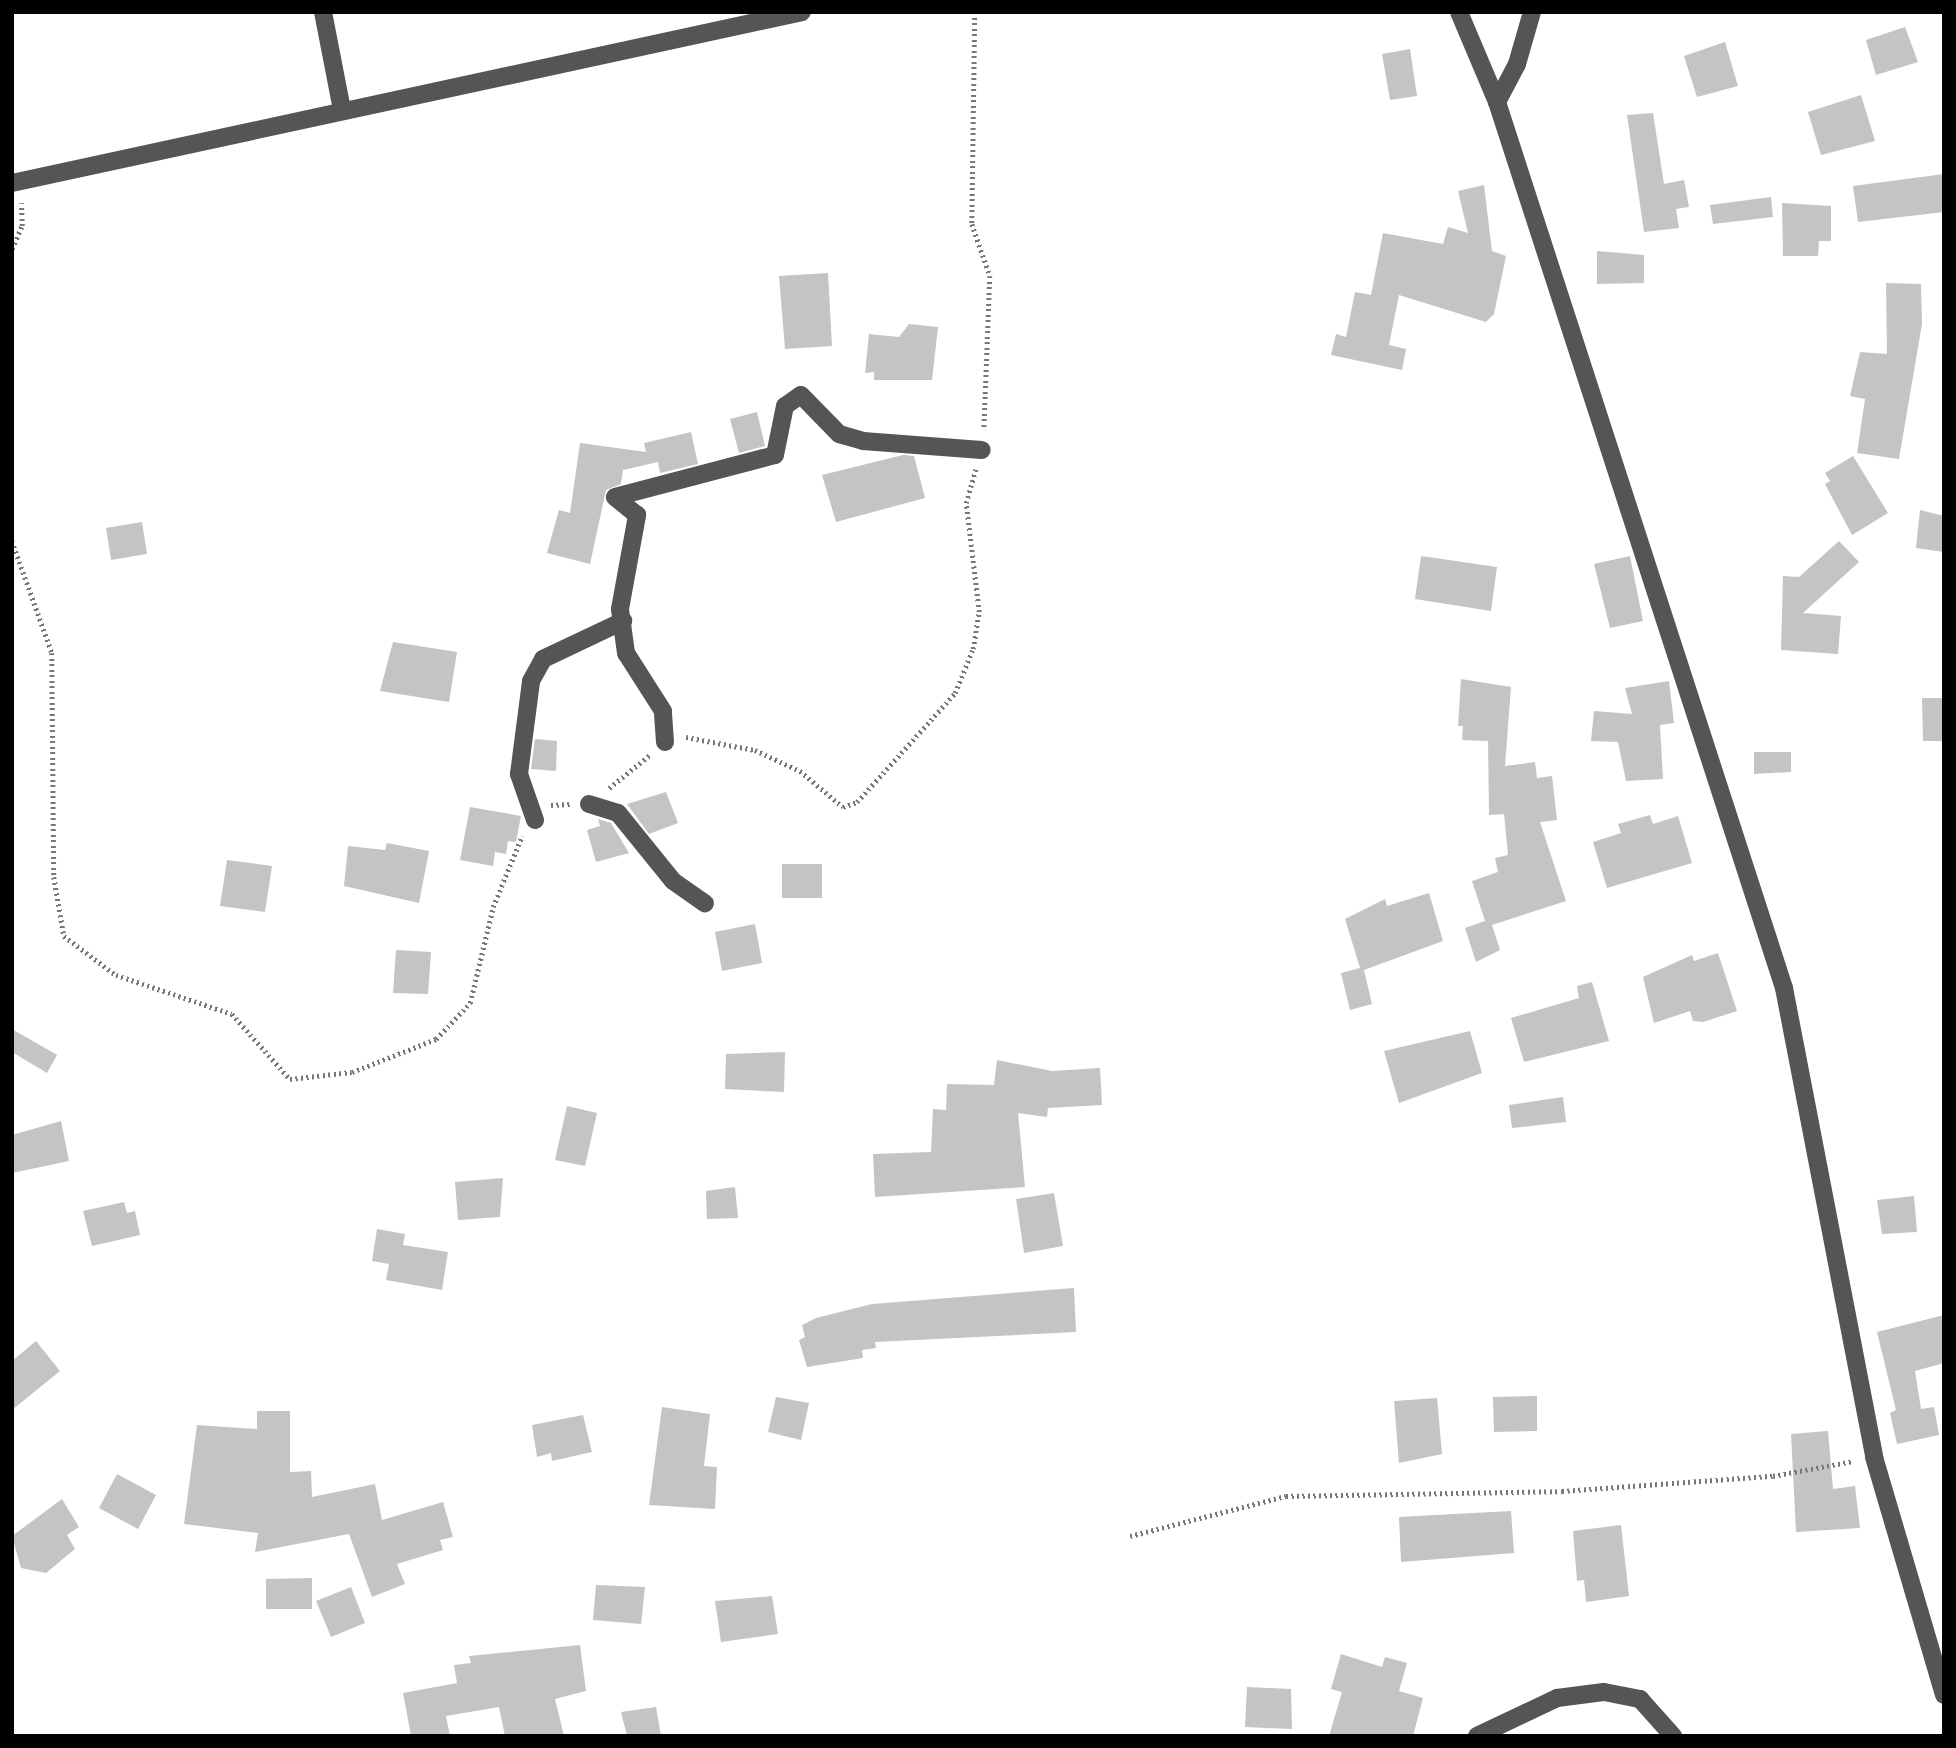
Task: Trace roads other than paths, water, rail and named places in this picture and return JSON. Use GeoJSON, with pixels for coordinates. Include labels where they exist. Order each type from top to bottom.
{"type":"FeatureCollection","features":[{"type":"Feature","properties":{"kind":"street"},"geometry":{"type":"LineString","coordinates":[[323,12],[342,110]]}},
{"type":"Feature","properties":{"kind":"street"},"geometry":{"type":"LineString","coordinates":[[16,182],[802,12]]}},
{"type":"Feature","properties":{"kind":"street"},"geometry":{"type":"LineString","coordinates":[[1459,12],[1497,102],[1784,988],[1874,1457],[1944,1695]]}},
{"type":"Feature","properties":{"kind":"street"},"geometry":{"type":"LineString","coordinates":[[1497,102],[1517,64],[1532,12]]}},
{"type":"Feature","properties":{"kind":"street"},"geometry":{"type":"LineString","coordinates":[[637,515],[614,499],[775,455],[785,406],[801,395],[839,433],[851,437],[982,450]]}},
{"type":"Feature","properties":{"kind":"street"},"geometry":{"type":"LineString","coordinates":[[649,488],[637,515],[623,621],[626,653],[663,710],[665,742]]}},
{"type":"Feature","properties":{"kind":"street"},"geometry":{"type":"LineString","coordinates":[[535,820],[519,774],[531,681],[543,659],[623,621]]}},
{"type":"Feature","properties":{"kind":"street"},"geometry":{"type":"LineString","coordinates":[[589,804],[618,813],[673,881],[705,903]]}},
{"type":"Feature","properties":{"kind":"street"},"geometry":{"type":"LineString","coordinates":[[1477,1736],[1557,1698],[1604,1692],[1640,1699],[1673,1736]]}}]}
